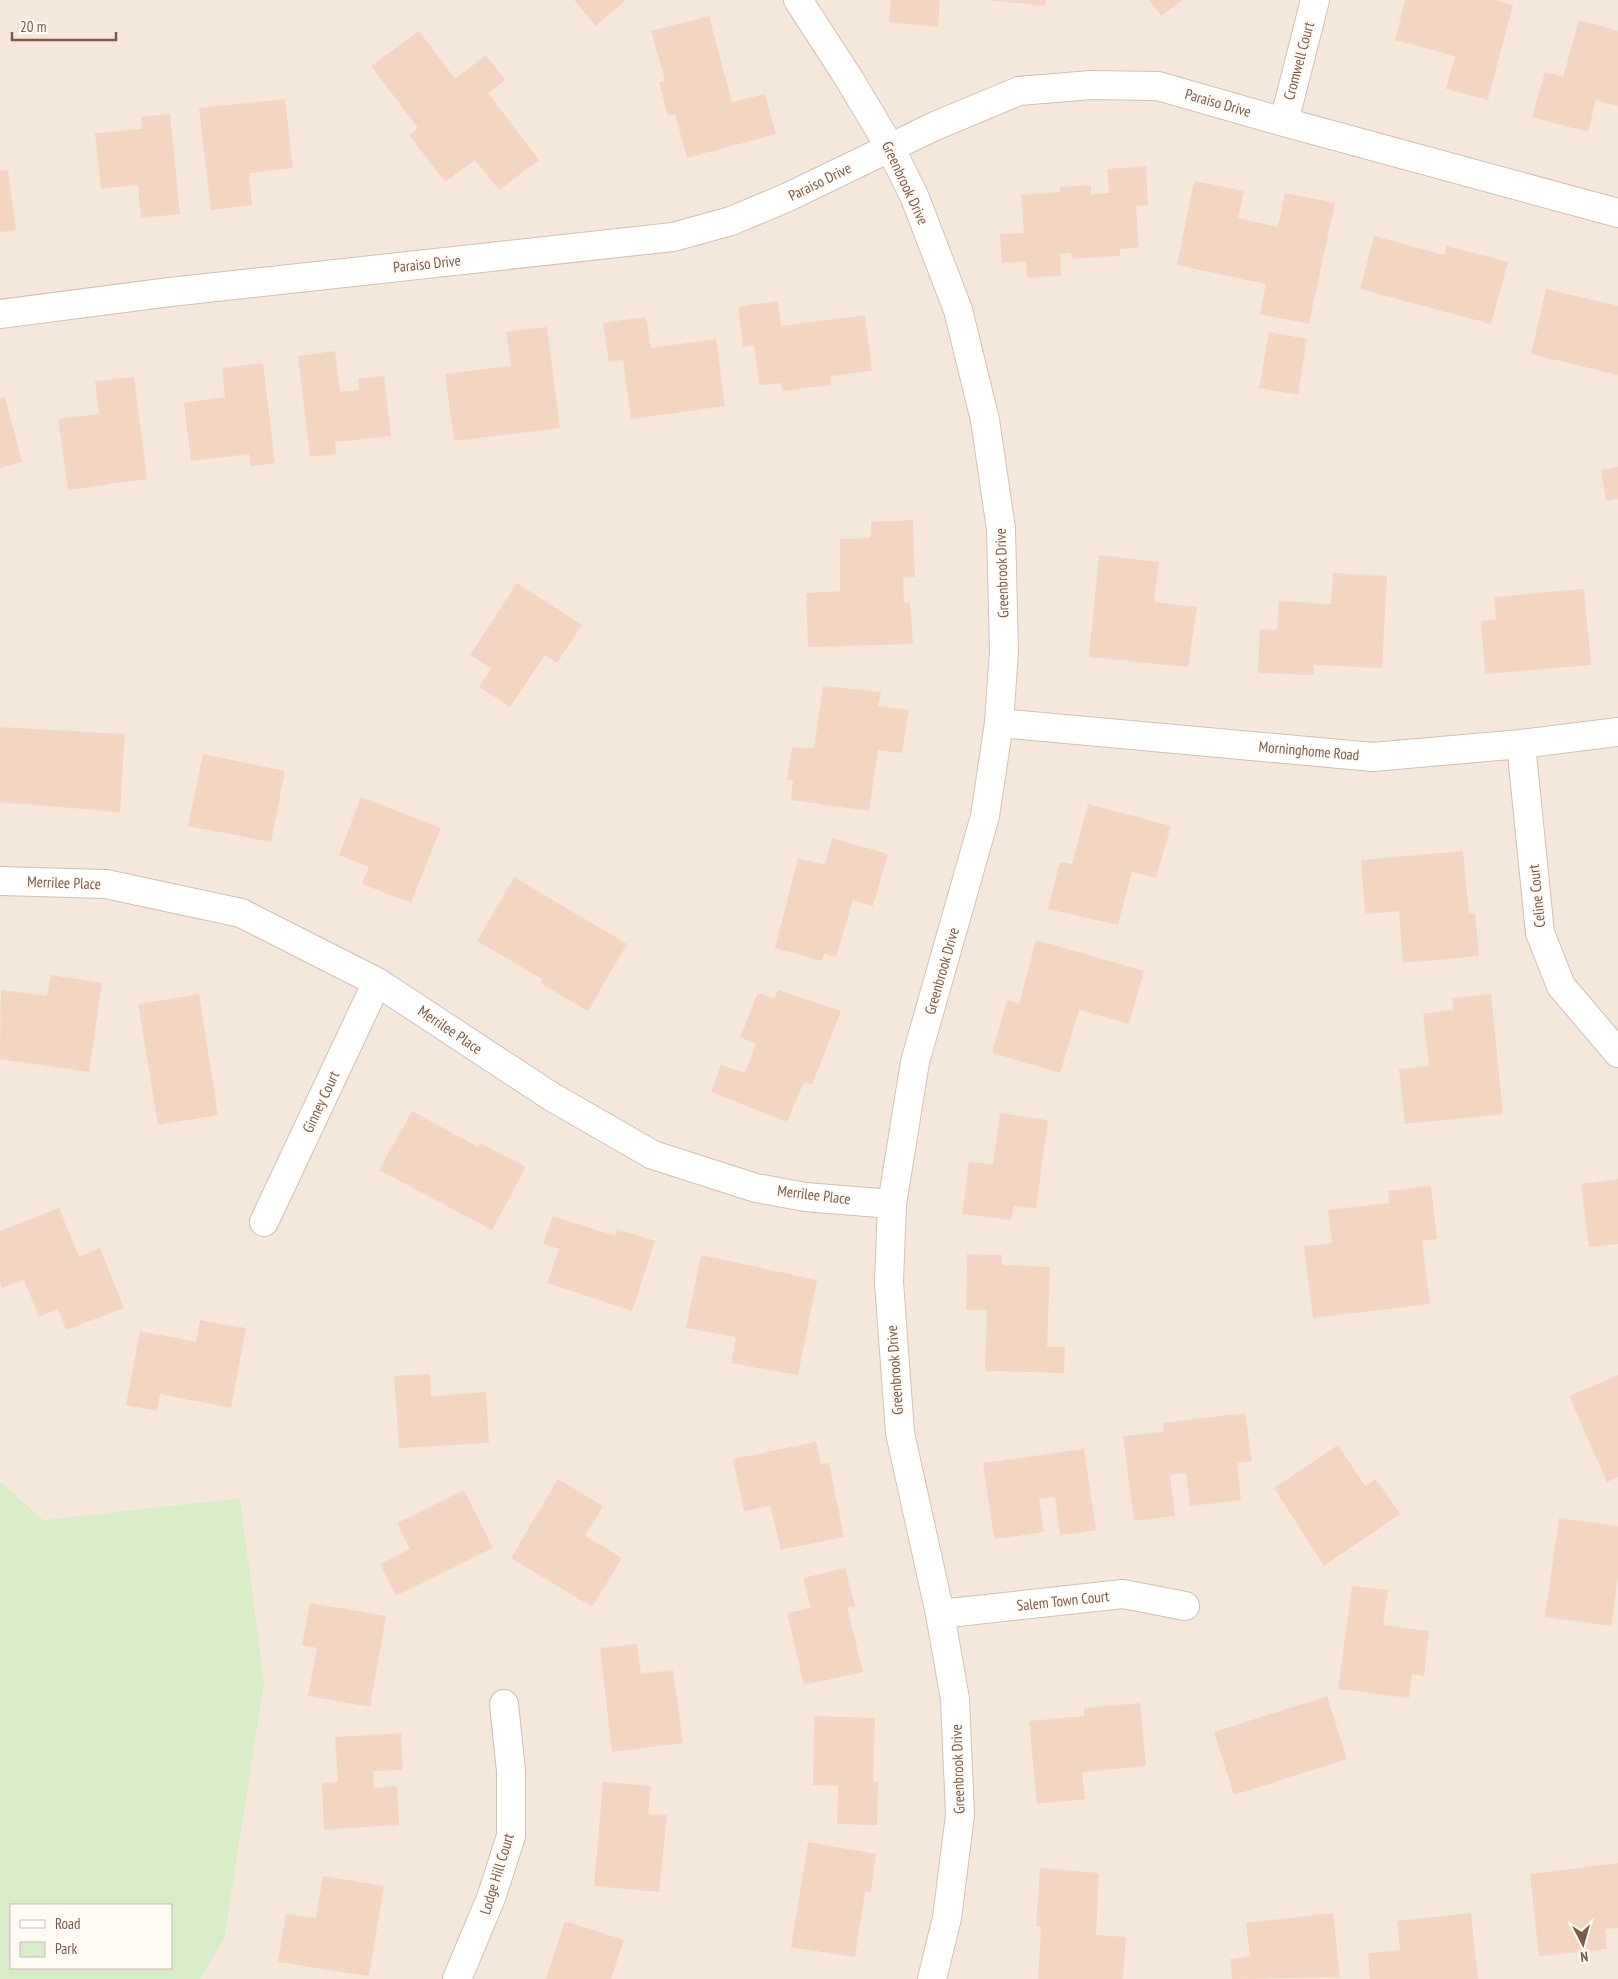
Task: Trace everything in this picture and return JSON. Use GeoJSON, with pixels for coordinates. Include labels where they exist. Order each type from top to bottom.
{"type":"FeatureCollection","features":[{"type":"Feature","properties":{"kind":"street","name":"Greenbrook Drive"},"geometry":{"type":"LineString","coordinates":[[798,0],[848,77],[891,149],[915,198],[958,310],[985,420],[1001,529],[1004,651],[999,723],[985,816],[915,1062],[892,1204],[889,1282],[900,1433],[940,1614],[955,1699],[960,1815],[947,1918],[932,1979]]}},
{"type":"Feature","properties":{"kind":"street","name":"Cromwell Court"},"geometry":{"type":"LineString","coordinates":[[1284,122],[1315,0]]}},
{"type":"Feature","properties":{"kind":"street","name":"Paraiso Drive"},"geometry":{"type":"LineString","coordinates":[[0,314],[170,292],[672,237],[731,221],[788,197],[891,149],[935,126],[1019,91],[1091,85],[1158,86],[1618,212]]}},
{"type":"Feature","properties":{"kind":"street","name":"Morninghome Road"},"geometry":{"type":"LineString","coordinates":[[999,723],[1374,758],[1521,744],[1618,732]]}},
{"type":"Feature","properties":{"kind":"street","name":"Celine Court"},"geometry":{"type":"LineString","coordinates":[[1521,744],[1540,933],[1561,986],[1618,1053]]}},
{"type":"Feature","properties":{"kind":"street","name":"Merrilee Place"},"geometry":{"type":"LineString","coordinates":[[0,881],[106,884],[241,913],[377,982],[552,1097],[653,1155],[756,1188],[805,1197],[892,1204]]}},
{"type":"Feature","properties":{"kind":"street","name":"Ginney Court"},"geometry":{"type":"LineString","coordinates":[[264,1222],[377,982]]}},
{"type":"Feature","properties":{"kind":"street","name":"Salem Town Court"},"geometry":{"type":"LineString","coordinates":[[940,1614],[1123,1594],[1186,1606]]}},
{"type":"Feature","properties":{"kind":"street","name":"Lodge Hill Court"},"geometry":{"type":"LineString","coordinates":[[457,1979],[492,1898],[511,1836],[511,1771],[504,1704]]}},
{"type":"Feature","properties":{"kind":"shaded area"},"geometry":{"type":"Polygon","coordinates":[[[0,0],[1618,0],[1618,1979],[200,1979],[224,1940],[240,1498],[42,1520],[0,1481],[0,0]]]}},
{"type":"Feature","properties":{"kind":"green space"},"geometry":{"type":"Polygon","coordinates":[[[0,1481],[43,1520],[240,1498],[264,1683],[224,1940],[200,1979],[0,1979],[0,1481]]]}},
{"type":"Feature","properties":{"kind":"building"},"geometry":{"type":"Polygon","coordinates":[[[574,0],[626,0],[596,26],[574,0]]]}},
{"type":"Feature","properties":{"kind":"building"},"geometry":{"type":"Polygon","coordinates":[[[891,0],[940,0],[938,27],[889,22],[891,0]]]}},
{"type":"Feature","properties":{"kind":"building"},"geometry":{"type":"Polygon","coordinates":[[[986,0],[1046,0],[1045,6],[986,0]]]}},
{"type":"Feature","properties":{"kind":"building"},"geometry":{"type":"Polygon","coordinates":[[[1149,0],[1183,0],[1161,16],[1149,0]]]}},
{"type":"Feature","properties":{"kind":"building"},"geometry":{"type":"Polygon","coordinates":[[[1405,0],[1494,0],[1513,5],[1488,100],[1446,89],[1455,56],[1395,40],[1405,0]]]}},
{"type":"Feature","properties":{"kind":"building"},"geometry":{"type":"Polygon","coordinates":[[[709,16],[732,102],[765,94],[776,134],[687,158],[675,114],[668,116],[659,83],[665,80],[651,31],[709,16]]]}},
{"type":"Feature","properties":{"kind":"building"},"geometry":{"type":"Polygon","coordinates":[[[1579,20],[1618,31],[1618,106],[1596,100],[1588,132],[1532,117],[1545,72],[1563,77],[1579,20]]]}},
{"type":"Feature","properties":{"kind":"building"},"geometry":{"type":"Polygon","coordinates":[[[419,31],[455,79],[486,55],[505,80],[488,93],[539,160],[499,190],[475,160],[445,182],[409,135],[418,128],[371,66],[419,31]]]}},
{"type":"Feature","properties":{"kind":"building"},"geometry":{"type":"Polygon","coordinates":[[[285,99],[293,168],[249,173],[252,205],[211,210],[199,108],[285,99]]]}},
{"type":"Feature","properties":{"kind":"building"},"geometry":{"type":"Polygon","coordinates":[[[170,114],[180,214],[141,218],[138,185],[101,189],[95,133],[142,129],[141,117],[170,114]]]}},
{"type":"Feature","properties":{"kind":"building"},"geometry":{"type":"Polygon","coordinates":[[[1146,166],[1148,205],[1136,206],[1139,247],[1120,249],[1120,256],[1072,259],[1071,253],[1060,254],[1061,276],[1027,278],[1026,261],[1002,263],[1000,234],[1024,233],[1021,195],[1060,192],[1060,187],[1091,185],[1091,194],[1109,193],[1107,169],[1146,166]]]}},
{"type":"Feature","properties":{"kind":"building"},"geometry":{"type":"Polygon","coordinates":[[[8,170],[16,230],[0,232],[0,171],[8,170]]]}},
{"type":"Feature","properties":{"kind":"building"},"geometry":{"type":"Polygon","coordinates":[[[1194,181],[1244,191],[1238,218],[1278,227],[1285,193],[1335,203],[1309,324],[1260,314],[1266,284],[1177,265],[1194,181]]]}},
{"type":"Feature","properties":{"kind":"building"},"geometry":{"type":"Polygon","coordinates":[[[1374,236],[1444,255],[1447,246],[1508,262],[1491,324],[1360,289],[1374,236]]]}},
{"type":"Feature","properties":{"kind":"building"},"geometry":{"type":"Polygon","coordinates":[[[1546,289],[1618,306],[1618,375],[1531,354],[1546,289]]]}},
{"type":"Feature","properties":{"kind":"building"},"geometry":{"type":"Polygon","coordinates":[[[778,301],[781,326],[865,315],[872,371],[830,376],[831,385],[782,391],[781,383],[759,385],[754,345],[743,347],[738,307],[778,301]]]}},
{"type":"Feature","properties":{"kind":"building"},"geometry":{"type":"Polygon","coordinates":[[[646,317],[651,348],[716,339],[725,406],[631,419],[623,360],[609,362],[603,323],[646,317]]]}},
{"type":"Feature","properties":{"kind":"building"},"geometry":{"type":"Polygon","coordinates":[[[547,327],[560,428],[454,441],[445,374],[511,366],[506,332],[547,327]]]}},
{"type":"Feature","properties":{"kind":"building"},"geometry":{"type":"Polygon","coordinates":[[[1269,332],[1307,339],[1298,395],[1259,388],[1269,332]]]}},
{"type":"Feature","properties":{"kind":"building"},"geometry":{"type":"Polygon","coordinates":[[[335,351],[340,392],[359,390],[358,379],[384,376],[391,436],[335,442],[336,454],[310,457],[298,356],[335,351]]]}},
{"type":"Feature","properties":{"kind":"building"},"geometry":{"type":"Polygon","coordinates":[[[263,363],[275,463],[251,466],[249,454],[191,461],[184,403],[225,397],[222,368],[263,363]]]}},
{"type":"Feature","properties":{"kind":"building"},"geometry":{"type":"Polygon","coordinates":[[[134,377],[147,479],[68,490],[58,419],[99,414],[95,381],[134,377]]]}},
{"type":"Feature","properties":{"kind":"building"},"geometry":{"type":"Polygon","coordinates":[[[5,397],[22,462],[0,468],[0,398],[5,397]]]}},
{"type":"Feature","properties":{"kind":"building"},"geometry":{"type":"Polygon","coordinates":[[[1618,467],[1618,499],[1606,501],[1601,470],[1618,467]]]}},
{"type":"Feature","properties":{"kind":"building"},"geometry":{"type":"Polygon","coordinates":[[[913,520],[915,577],[903,578],[904,602],[910,602],[913,644],[808,647],[806,593],[840,591],[840,539],[871,538],[871,522],[913,520]]]}},
{"type":"Feature","properties":{"kind":"building"},"geometry":{"type":"Polygon","coordinates":[[[1099,555],[1159,562],[1154,602],[1197,607],[1188,667],[1089,657],[1099,555]]]}},
{"type":"Feature","properties":{"kind":"building"},"geometry":{"type":"Polygon","coordinates":[[[1333,573],[1387,576],[1382,668],[1314,665],[1314,675],[1258,673],[1260,629],[1277,630],[1279,601],[1331,604],[1333,573]]]}},
{"type":"Feature","properties":{"kind":"building"},"geometry":{"type":"Polygon","coordinates":[[[517,583],[582,625],[557,663],[545,655],[510,707],[479,687],[491,668],[470,655],[517,583]]]}},
{"type":"Feature","properties":{"kind":"building"},"geometry":{"type":"Polygon","coordinates":[[[1584,589],[1591,665],[1485,674],[1481,621],[1496,620],[1494,597],[1584,589]]]}},
{"type":"Feature","properties":{"kind":"building"},"geometry":{"type":"Polygon","coordinates":[[[823,686],[881,692],[878,706],[909,710],[902,753],[878,750],[869,811],[791,800],[793,780],[787,780],[792,747],[814,748],[823,686]]]}},
{"type":"Feature","properties":{"kind":"building"},"geometry":{"type":"Polygon","coordinates":[[[0,727],[125,734],[120,812],[0,802],[0,727]]]}},
{"type":"Feature","properties":{"kind":"building"},"geometry":{"type":"Polygon","coordinates":[[[203,754],[285,771],[271,842],[188,826],[203,754]]]}},
{"type":"Feature","properties":{"kind":"building"},"geometry":{"type":"Polygon","coordinates":[[[361,797],[441,828],[411,903],[362,884],[369,867],[339,855],[361,797]]]}},
{"type":"Feature","properties":{"kind":"building"},"geometry":{"type":"Polygon","coordinates":[[[1088,804],[1171,826],[1156,878],[1132,872],[1118,925],[1048,909],[1060,862],[1072,864],[1088,804]]]}},
{"type":"Feature","properties":{"kind":"building"},"geometry":{"type":"Polygon","coordinates":[[[832,838],[888,854],[873,906],[853,900],[836,957],[824,954],[822,961],[775,948],[798,858],[825,865],[832,838]]]}},
{"type":"Feature","properties":{"kind":"building"},"geometry":{"type":"Polygon","coordinates":[[[1463,851],[1469,913],[1475,913],[1479,956],[1403,963],[1399,911],[1365,914],[1361,860],[1463,851]]]}},
{"type":"Feature","properties":{"kind":"building"},"geometry":{"type":"Polygon","coordinates":[[[514,877],[627,944],[588,1011],[540,983],[542,979],[477,941],[514,877]]]}},
{"type":"Feature","properties":{"kind":"building"},"geometry":{"type":"Polygon","coordinates":[[[1036,940],[1144,971],[1129,1024],[1079,1010],[1060,1073],[992,1053],[1007,1000],[1019,1004],[1036,940]]]}},
{"type":"Feature","properties":{"kind":"building"},"geometry":{"type":"Polygon","coordinates":[[[51,975],[102,983],[89,1072],[0,1059],[1,990],[47,996],[51,975]]]}},
{"type":"Feature","properties":{"kind":"building"},"geometry":{"type":"Polygon","coordinates":[[[778,990],[841,1011],[812,1085],[804,1082],[787,1122],[711,1092],[721,1065],[745,1073],[756,1044],[740,1037],[758,993],[774,999],[778,990]]]}},
{"type":"Feature","properties":{"kind":"building"},"geometry":{"type":"Polygon","coordinates":[[[199,994],[218,1115],[158,1125],[138,1004],[199,994]]]}},
{"type":"Feature","properties":{"kind":"building"},"geometry":{"type":"Polygon","coordinates":[[[1491,994],[1503,1114],[1405,1124],[1399,1069],[1429,1066],[1423,1014],[1454,1010],[1452,998],[1491,994]]]}},
{"type":"Feature","properties":{"kind":"building"},"geometry":{"type":"Polygon","coordinates":[[[412,1111],[478,1147],[480,1143],[526,1167],[492,1230],[379,1170],[412,1111]]]}},
{"type":"Feature","properties":{"kind":"building"},"geometry":{"type":"Polygon","coordinates":[[[1000,1113],[1048,1120],[1036,1208],[1014,1206],[1011,1220],[962,1214],[969,1162],[993,1164],[1000,1113]]]}},
{"type":"Feature","properties":{"kind":"building"},"geometry":{"type":"Polygon","coordinates":[[[1618,1179],[1618,1244],[1589,1247],[1581,1184],[1618,1179]]]}},
{"type":"Feature","properties":{"kind":"building"},"geometry":{"type":"Polygon","coordinates":[[[1431,1186],[1437,1239],[1422,1241],[1430,1304],[1313,1318],[1304,1246],[1332,1243],[1328,1210],[1389,1203],[1388,1191],[1431,1186]]]}},
{"type":"Feature","properties":{"kind":"building"},"geometry":{"type":"Polygon","coordinates":[[[59,1208],[79,1257],[100,1248],[124,1308],[66,1330],[58,1309],[39,1317],[24,1280],[2,1288],[0,1282],[0,1231],[59,1208]]]}},
{"type":"Feature","properties":{"kind":"building"},"geometry":{"type":"Polygon","coordinates":[[[553,1216],[615,1236],[617,1229],[655,1241],[632,1311],[547,1283],[559,1249],[543,1244],[553,1216]]]}},
{"type":"Feature","properties":{"kind":"building"},"geometry":{"type":"Polygon","coordinates":[[[967,1254],[1002,1255],[1002,1265],[1050,1267],[1047,1347],[1065,1347],[1064,1373],[985,1371],[987,1310],[966,1310],[967,1254]]]}},
{"type":"Feature","properties":{"kind":"building"},"geometry":{"type":"Polygon","coordinates":[[[701,1255],[817,1280],[798,1375],[731,1363],[736,1337],[686,1328],[701,1255]]]}},
{"type":"Feature","properties":{"kind":"building"},"geometry":{"type":"Polygon","coordinates":[[[200,1320],[246,1328],[231,1408],[160,1394],[157,1411],[126,1405],[140,1331],[196,1342],[200,1320]]]}},
{"type":"Feature","properties":{"kind":"building"},"geometry":{"type":"Polygon","coordinates":[[[430,1374],[431,1396],[486,1392],[489,1443],[399,1448],[394,1376],[430,1374]]]}},
{"type":"Feature","properties":{"kind":"building"},"geometry":{"type":"Polygon","coordinates":[[[1618,1375],[1618,1477],[1607,1482],[1569,1396],[1618,1375]]]}},
{"type":"Feature","properties":{"kind":"building"},"geometry":{"type":"Polygon","coordinates":[[[1245,1413],[1252,1461],[1237,1463],[1241,1500],[1190,1506],[1186,1473],[1170,1475],[1175,1516],[1134,1521],[1123,1436],[1164,1432],[1163,1423],[1245,1413]]]}},
{"type":"Feature","properties":{"kind":"building"},"geometry":{"type":"Polygon","coordinates":[[[816,1442],[821,1464],[829,1463],[844,1537],[781,1550],[770,1506],[744,1511],[733,1459],[816,1442]]]}},
{"type":"Feature","properties":{"kind":"building"},"geometry":{"type":"Polygon","coordinates":[[[1338,1445],[1365,1486],[1376,1479],[1400,1514],[1324,1566],[1274,1488],[1338,1445]]]}},
{"type":"Feature","properties":{"kind":"building"},"geometry":{"type":"Polygon","coordinates":[[[1084,1449],[1096,1530],[1060,1535],[1055,1497],[1039,1499],[1044,1532],[994,1539],[983,1463],[1084,1449]]]}},
{"type":"Feature","properties":{"kind":"building"},"geometry":{"type":"Polygon","coordinates":[[[558,1479],[603,1506],[585,1536],[622,1558],[592,1607],[511,1558],[558,1479]]]}},
{"type":"Feature","properties":{"kind":"building"},"geometry":{"type":"Polygon","coordinates":[[[464,1490],[493,1548],[396,1596],[380,1564],[410,1549],[397,1523],[464,1490]]]}},
{"type":"Feature","properties":{"kind":"building"},"geometry":{"type":"Polygon","coordinates":[[[1559,1518],[1618,1526],[1618,1577],[1611,1626],[1545,1617],[1559,1518]]]}},
{"type":"Feature","properties":{"kind":"building"},"geometry":{"type":"Polygon","coordinates":[[[845,1568],[855,1606],[847,1607],[863,1672],[804,1685],[787,1613],[811,1608],[803,1578],[845,1568]]]}},
{"type":"Feature","properties":{"kind":"building"},"geometry":{"type":"Polygon","coordinates":[[[1352,1586],[1388,1590],[1383,1625],[1429,1631],[1424,1676],[1412,1674],[1409,1698],[1338,1689],[1352,1586]]]}},
{"type":"Feature","properties":{"kind":"building"},"geometry":{"type":"Polygon","coordinates":[[[310,1603],[386,1616],[370,1707],[308,1696],[317,1648],[302,1645],[310,1603]]]}},
{"type":"Feature","properties":{"kind":"building"},"geometry":{"type":"Polygon","coordinates":[[[637,1644],[641,1674],[673,1670],[683,1743],[612,1752],[600,1648],[637,1644]]]}},
{"type":"Feature","properties":{"kind":"building"},"geometry":{"type":"Polygon","coordinates":[[[1327,1696],[1347,1759],[1234,1795],[1214,1732],[1327,1696]]]}},
{"type":"Feature","properties":{"kind":"building"},"geometry":{"type":"Polygon","coordinates":[[[1140,1703],[1146,1766],[1082,1772],[1085,1799],[1037,1804],[1029,1721],[1084,1716],[1084,1708],[1140,1703]]]}},
{"type":"Feature","properties":{"kind":"building"},"geometry":{"type":"Polygon","coordinates":[[[814,1716],[875,1718],[873,1782],[878,1782],[877,1825],[837,1824],[838,1786],[813,1785],[814,1716]]]}},
{"type":"Feature","properties":{"kind":"building"},"geometry":{"type":"Polygon","coordinates":[[[401,1733],[403,1770],[373,1771],[374,1788],[397,1786],[399,1825],[324,1830],[322,1783],[338,1782],[335,1737],[401,1733]]]}},
{"type":"Feature","properties":{"kind":"building"},"geometry":{"type":"Polygon","coordinates":[[[603,1782],[651,1786],[648,1814],[667,1815],[659,1892],[594,1886],[603,1782]]]}},
{"type":"Feature","properties":{"kind":"building"},"geometry":{"type":"Polygon","coordinates":[[[808,1842],[876,1854],[871,1892],[865,1892],[855,1957],[791,1947],[808,1842]]]}},
{"type":"Feature","properties":{"kind":"building"},"geometry":{"type":"Polygon","coordinates":[[[1618,1863],[1618,1928],[1605,1929],[1607,1949],[1539,1956],[1530,1874],[1618,1863]]]}},
{"type":"Feature","properties":{"kind":"building"},"geometry":{"type":"Polygon","coordinates":[[[1040,1868],[1099,1873],[1096,1935],[1126,1937],[1123,1979],[1038,1979],[1041,1927],[1036,1926],[1040,1868]]]}},
{"type":"Feature","properties":{"kind":"building"},"geometry":{"type":"Polygon","coordinates":[[[323,1876],[384,1886],[369,1976],[278,1962],[286,1914],[316,1918],[323,1876]]]}},
{"type":"Feature","properties":{"kind":"building"},"geometry":{"type":"Polygon","coordinates":[[[1333,1913],[1340,1977],[1232,1979],[1230,1959],[1250,1956],[1246,1923],[1333,1913]]]}},
{"type":"Feature","properties":{"kind":"building"},"geometry":{"type":"Polygon","coordinates":[[[1471,1913],[1478,1979],[1370,1979],[1368,1953],[1400,1950],[1397,1921],[1471,1913]]]}},
{"type":"Feature","properties":{"kind":"building"},"geometry":{"type":"Polygon","coordinates":[[[565,1921],[624,1940],[611,1979],[546,1979],[565,1921]]]}}]}
